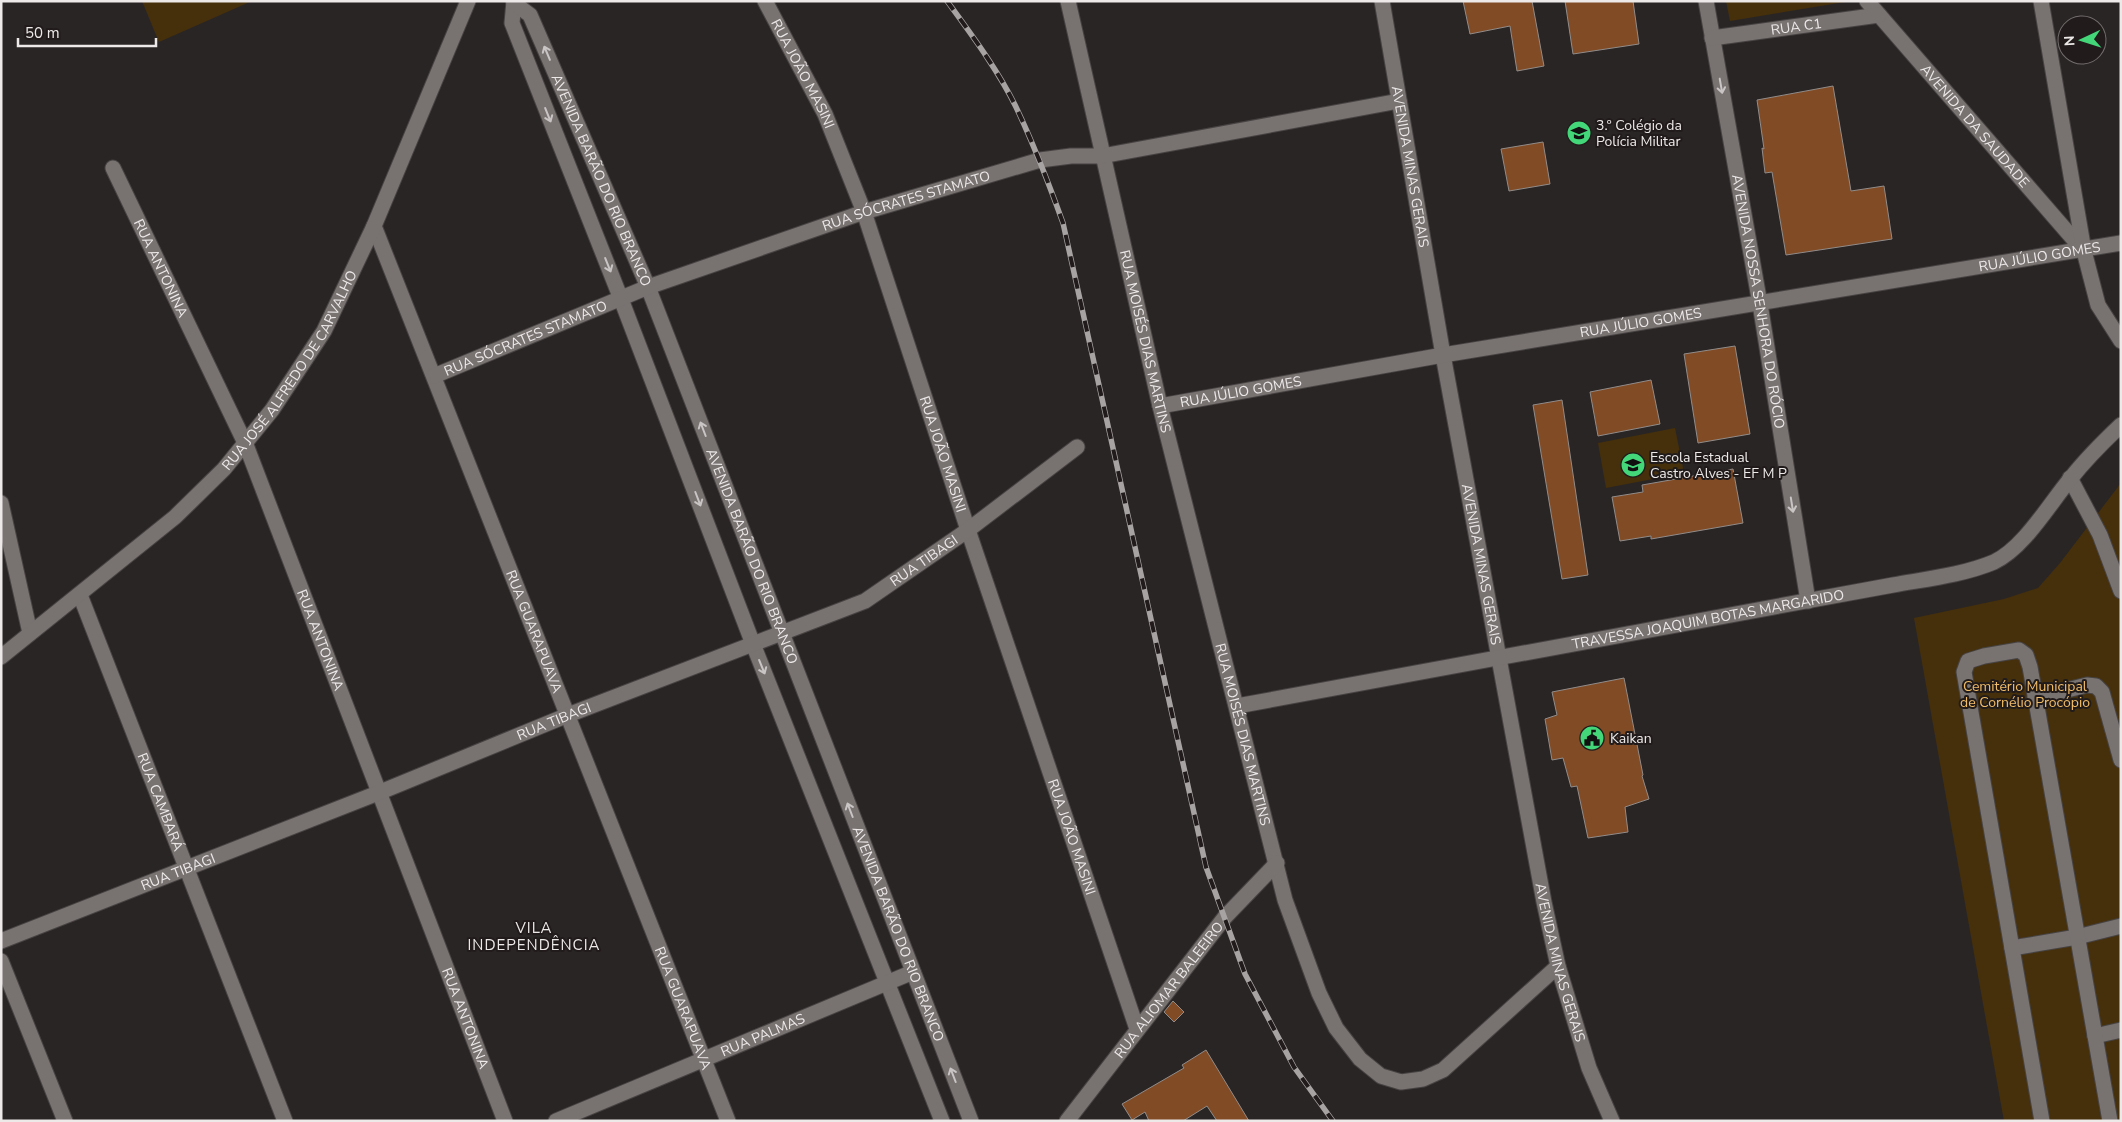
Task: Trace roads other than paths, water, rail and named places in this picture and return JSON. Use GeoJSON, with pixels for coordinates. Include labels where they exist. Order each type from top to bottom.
{"type":"FeatureCollection","features":[{"type":"Feature","properties":{"kind":"street","name":"RUA JOSÉ ALFREDO DE CARVALHO"},"geometry":{"type":"LineString","coordinates":[[1,657],[175,517],[246,445],[272,410],[324,331],[374,226],[468,1]]}},
{"type":"Feature","properties":{"kind":"street","name":"RUA JOÃO MASINI"},"geometry":{"type":"LineString","coordinates":[[766,1],[825,114],[864,212],[968,530],[1136,1029]]}},
{"type":"Feature","properties":{"kind":"street","name":"RUA MOISÉS DIAS MARTINS"},"geometry":{"type":"LineString","coordinates":[[1068,1],[1160,406],[1286,900],[1319,993],[1336,1028],[1360,1059],[1381,1076],[1401,1082],[1423,1079],[1444,1070],[1558,966]]}},
{"type":"Feature","properties":{"kind":"street","name":"AVENIDA MINAS GERAIS"},"geometry":{"type":"LineString","coordinates":[[1382,1],[1443,355],[1544,902],[1558,966],[1589,1068],[1612,1121]]}},
{"type":"Feature","properties":{"kind":"street","name":"AVENIDA NOSSA SENHORA DO RÓCIO"},"geometry":{"type":"LineString","coordinates":[[1706,1],[1760,304],[1808,601]]}},
{"type":"Feature","properties":{"kind":"street","name":"AVENIDA DA SAUDADE"},"geometry":{"type":"LineString","coordinates":[[1867,1],[2084,251]]}},
{"type":"Feature","properties":{"kind":"street"},"geometry":{"type":"LineString","coordinates":[[2040,1],[2084,251],[2098,305],[2121,341]]}},
{"type":"Feature","properties":{"kind":"street","name":"AVENIDA BARÃO DO RIO BRANCO"},"geometry":{"type":"LineString","coordinates":[[514,2],[530,15],[648,287],[971,1121]]}},
{"type":"Feature","properties":{"kind":"street","name":"AVENIDA BARÃO DO RIO BRANCO"},"geometry":{"type":"LineString","coordinates":[[514,2],[512,23],[621,298],[753,644],[942,1121]]}},
{"type":"Feature","properties":{"kind":"street","name":"RUA C1"},"geometry":{"type":"LineString","coordinates":[[1712,38],[1879,15]]}},
{"type":"Feature","properties":{"kind":"street","name":"RUA SÓCRATES STAMATO"},"geometry":{"type":"LineString","coordinates":[[434,376],[648,287],[864,212],[1040,160],[1071,156],[1102,156],[1399,101]]}},
{"type":"Feature","properties":{"kind":"street","name":"RUA ANTONINA"},"geometry":{"type":"LineString","coordinates":[[113,168],[246,445],[505,1121]]}},
{"type":"Feature","properties":{"kind":"street","name":"RUA GUARAPUAVA"},"geometry":{"type":"LineString","coordinates":[[374,226],[728,1121]]}},
{"type":"Feature","properties":{"kind":"street","name":"RUA JÚLIO GOMES"},"geometry":{"type":"LineString","coordinates":[[1160,406],[1443,355],[2084,251],[2121,243]]}},
{"type":"Feature","properties":{"kind":"street","name":"TRAVESSA JOAQUIM BOTAS MARGARIDO"},"geometry":{"type":"LineString","coordinates":[[1237,706],[1939,576],[1994,561],[2010,551],[2095,449],[2121,425]]}},
{"type":"Feature","properties":{"kind":"street","name":"RUA TIBAGI"},"geometry":{"type":"LineString","coordinates":[[1,941],[378,793],[568,715],[866,602],[968,530],[1077,447]]}},
{"type":"Feature","properties":{"kind":"street"},"geometry":{"type":"LineString","coordinates":[[2070,478],[2100,535],[2120,584]]}},
{"type":"Feature","properties":{"kind":"street"},"geometry":{"type":"LineString","coordinates":[[1,503],[30,633]]}},
{"type":"Feature","properties":{"kind":"street","name":"RUA CAMBARÁ"},"geometry":{"type":"LineString","coordinates":[[80,595],[285,1121]]}},
{"type":"Feature","properties":{"kind":"street"},"geometry":{"type":"LineString","coordinates":[[2042,1121],[1964,672],[1968,661],[1984,656],[2019,650],[2026,655],[2035,698],[2110,1121]]}},
{"type":"Feature","properties":{"kind":"street"},"geometry":{"type":"LineString","coordinates":[[2035,698],[2087,685],[2096,686],[2102,692],[2121,760]]}},
{"type":"Feature","properties":{"kind":"street","name":"RUA ALIOMAR BALEEIRO"},"geometry":{"type":"LineString","coordinates":[[1067,1121],[1136,1029],[1225,917],[1277,863]]}},
{"type":"Feature","properties":{"kind":"street"},"geometry":{"type":"LineString","coordinates":[[2012,948],[2078,937],[2121,926]]}},
{"type":"Feature","properties":{"kind":"street"},"geometry":{"type":"LineString","coordinates":[[1,961],[65,1121]]}},
{"type":"Feature","properties":{"kind":"street","name":"RUA PALMAS"},"geometry":{"type":"LineString","coordinates":[[556,1121],[913,972]]}},
{"type":"Feature","properties":{"kind":"street"},"geometry":{"type":"LineString","coordinates":[[2095,1036],[2121,1030]]}},
{"type":"Feature","properties":{"kind":"railway"},"geometry":{"type":"LineString","coordinates":[[947,1],[984,52],[1009,93],[1023,121],[1063,223],[1206,867],[1245,974],[1294,1067],[1333,1121]]}},
{"type":"Feature","properties":{"kind":"place","name":"3.º Colégio da Polícia Militar"},"geometry":{"type":"Point","coordinates":[1579,133]}},
{"type":"Feature","properties":{"kind":"place","name":"Escola Estadual Castro Alves - EF M P"},"geometry":{"type":"Point","coordinates":[1633,465]}},
{"type":"Feature","properties":{"kind":"place","name":"Kaikan"},"geometry":{"type":"Point","coordinates":[1592,738]}},
{"type":"Feature","properties":{"kind":"district","name":"VILA INDEPENDÊNCIA"},"geometry":{"type":"Point","coordinates":[534,936]}},
{"type":"Feature","properties":{"kind":"park label","name":"Cemitério Municipal de Cornélio Procópio"},"geometry":{"type":"Point","coordinates":[2025,694]}}]}
